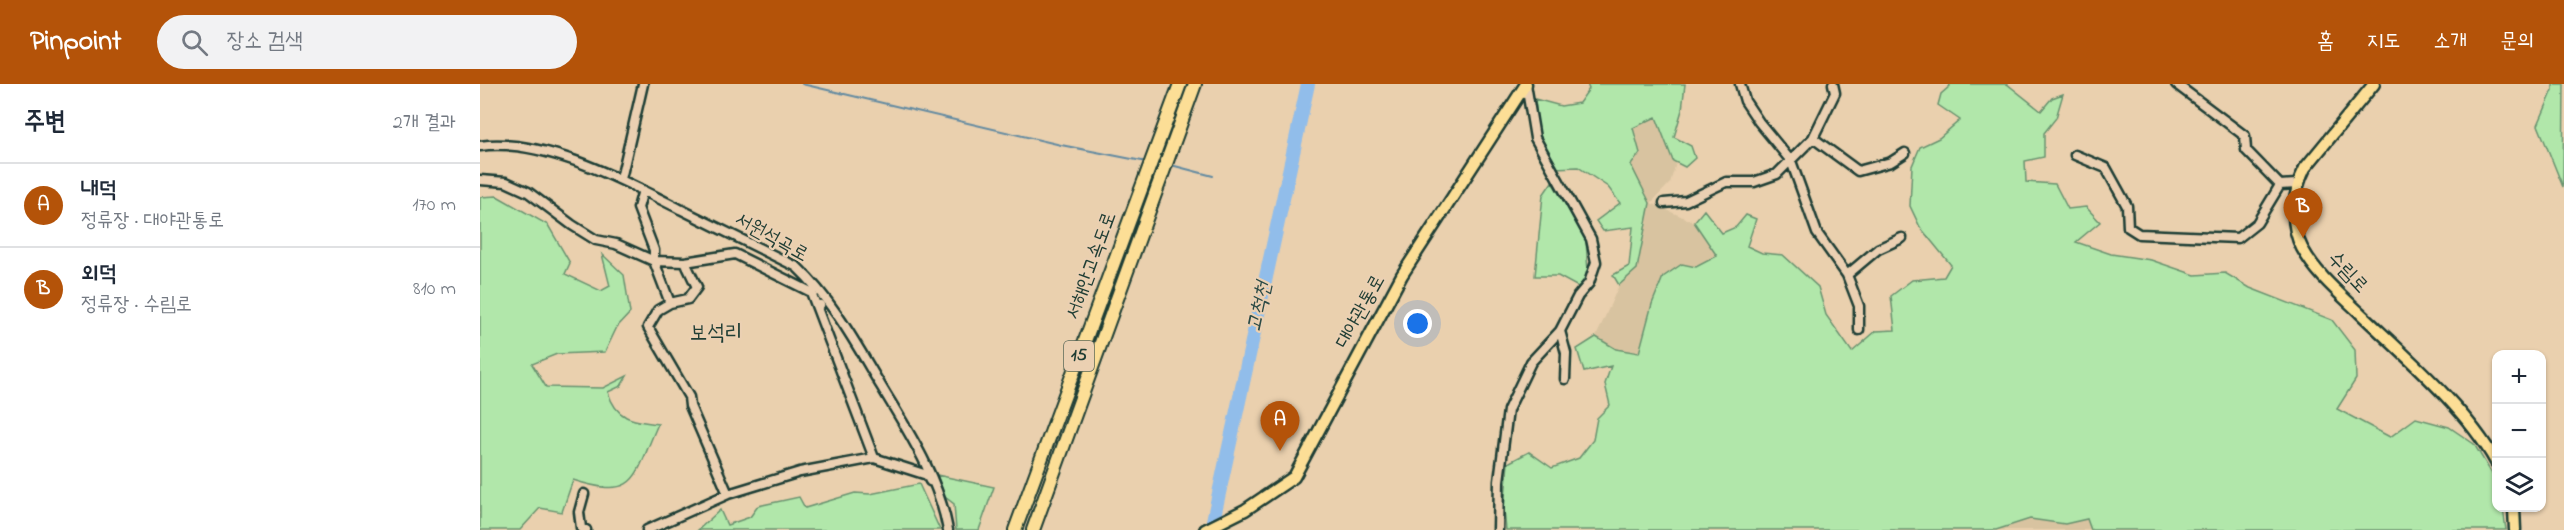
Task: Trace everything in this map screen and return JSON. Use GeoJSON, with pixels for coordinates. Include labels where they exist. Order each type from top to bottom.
{"type":"FeatureCollection","features":[{"type":"Feature","properties":{"kind":"highway","name":"서해안고속도로"},"geometry":{"type":"LineString","coordinates":[[1015,530],[1180,84]]}},
{"type":"Feature","properties":{"kind":"highway","name":"서해안고속도로"},"geometry":{"type":"LineString","coordinates":[[1033,530],[1195,84]]}},
{"type":"Feature","properties":{"kind":"main road","name":"대야관통로"},"geometry":{"type":"LineString","coordinates":[[1205,530],[1237,514],[1294,477],[1402,274],[1526,84]]}},
{"type":"Feature","properties":{"kind":"main road","name":"수림로"},"geometry":{"type":"LineString","coordinates":[[2374,84],[2311,160],[2297,184],[2294,225],[2302,248],[2320,275],[2449,400],[2488,447],[2494,458]]}},
{"type":"Feature","properties":{"kind":"main road"},"geometry":{"type":"LineString","coordinates":[[2514,512],[2515,530]]}},
{"type":"Feature","properties":{"kind":"street"},"geometry":{"type":"LineString","coordinates":[[621,179],[643,84]]}},
{"type":"Feature","properties":{"kind":"street"},"geometry":{"type":"LineString","coordinates":[[1498,530],[1499,481],[1508,410],[1532,362],[1560,331],[1578,296],[1589,283],[1596,262],[1591,239],[1535,138],[1526,84]]}},
{"type":"Feature","properties":{"kind":"street"},"geometry":{"type":"LineString","coordinates":[[1740,84],[1745,101],[1791,161],[1817,233],[1847,275],[1859,306],[1859,330]]}},
{"type":"Feature","properties":{"kind":"street"},"geometry":{"type":"LineString","coordinates":[[1664,203],[1686,201],[1726,182],[1754,182],[1777,174],[1813,138],[1835,93],[1833,84]]}},
{"type":"Feature","properties":{"kind":"street"},"geometry":{"type":"LineString","coordinates":[[2176,84],[2244,135],[2246,150],[2280,185],[2297,184]]}},
{"type":"Feature","properties":{"kind":"street"},"geometry":{"type":"LineString","coordinates":[[1813,138],[1858,171],[1891,162],[1905,153]]}},
{"type":"Feature","properties":{"kind":"street","name":"서원석곡로"},"geometry":{"type":"LineString","coordinates":[[480,146],[514,145],[550,154],[621,179],[797,267],[813,288],[827,300],[928,465],[943,503],[947,530]]}},
{"type":"Feature","properties":{"kind":"street"},"geometry":{"type":"LineString","coordinates":[[2075,155],[2106,168],[2127,206],[2128,226],[2139,234],[2238,238],[2257,223],[2280,185]]}},
{"type":"Feature","properties":{"kind":"street"},"geometry":{"type":"LineString","coordinates":[[480,180],[506,182],[528,192],[572,225],[597,240],[616,244],[654,261],[685,262],[735,254],[813,288],[817,308],[874,458]]}},
{"type":"Feature","properties":{"kind":"street"},"geometry":{"type":"LineString","coordinates":[[643,190],[638,208],[670,303]]}},
{"type":"Feature","properties":{"kind":"street"},"geometry":{"type":"LineString","coordinates":[[1847,275],[1878,249],[1902,238]]}},
{"type":"Feature","properties":{"kind":"street"},"geometry":{"type":"LineString","coordinates":[[685,262],[697,287],[688,299],[670,303],[658,310],[648,327],[689,397],[690,406],[728,494]]}},
{"type":"Feature","properties":{"kind":"street"},"geometry":{"type":"LineString","coordinates":[[817,308],[827,300]]}},
{"type":"Feature","properties":{"kind":"street"},"geometry":{"type":"LineString","coordinates":[[1560,331],[1566,353],[1565,379]]}},
{"type":"Feature","properties":{"kind":"street"},"geometry":{"type":"LineString","coordinates":[[647,530],[728,494],[800,472],[874,458],[927,475],[947,530]]}},
{"type":"Feature","properties":{"kind":"street"},"geometry":{"type":"LineString","coordinates":[[584,494],[579,512],[581,528],[586,530]]}},
{"type":"Feature","properties":{"kind":"shaded area"},"geometry":{"type":"Polygon","coordinates":[[[1656,117],[1673,161],[1676,163],[1670,183],[1651,203],[1694,222],[1717,256],[1696,267],[1652,304],[1639,353],[1616,349],[1596,337],[1619,285],[1637,269],[1650,203],[1631,165],[1640,153],[1633,127],[1656,117]]]}},
{"type":"Feature","properties":{"kind":"shaded area"},"geometry":{"type":"Polygon","coordinates":[[[2030,519],[2065,524],[2088,519],[2091,530],[1996,530],[2030,519]]]}},
{"type":"Feature","properties":{"kind":"green space"},"geometry":{"type":"Polygon","coordinates":[[[1587,84],[1685,84],[1682,110],[1674,137],[1691,146],[1695,158],[1685,167],[1673,161],[1656,117],[1633,128],[1640,153],[1631,165],[1650,203],[1637,269],[1619,285],[1613,275],[1629,266],[1633,227],[1603,231],[1596,221],[1620,203],[1608,187],[1578,167],[1554,168],[1538,132],[1535,99],[1561,106],[1579,103],[1589,89],[1587,84]]]}},
{"type":"Feature","properties":{"kind":"green space"},"geometry":{"type":"Polygon","coordinates":[[[1949,84],[2007,84],[2041,111],[2052,98],[2063,94],[2056,118],[2044,133],[2044,157],[2025,161],[2026,182],[2055,184],[2068,209],[2086,207],[2100,222],[2076,242],[2111,254],[2151,260],[2195,275],[2225,273],[2250,288],[2332,320],[2355,350],[2356,379],[2337,409],[2390,437],[2416,418],[2449,427],[2474,444],[2492,474],[2492,512],[2504,512],[2506,530],[2091,530],[2087,519],[2065,524],[2030,519],[1996,530],[1506,530],[1504,509],[1508,463],[1529,452],[1552,468],[1579,458],[1593,440],[1597,418],[1610,405],[1605,384],[1611,366],[1584,372],[1577,349],[1596,337],[1616,349],[1639,353],[1652,304],[1663,277],[1682,264],[1696,267],[1717,256],[1694,222],[1704,210],[1722,233],[1736,227],[1746,215],[1756,219],[1747,246],[1762,253],[1783,255],[1818,287],[1826,315],[1852,352],[1876,331],[1895,330],[1891,296],[1912,280],[1944,277],[1951,265],[1920,227],[1910,206],[1912,166],[1920,147],[1939,138],[1960,120],[1938,105],[1941,94],[1950,86],[1949,84]]]}},
{"type":"Feature","properties":{"kind":"green space"},"geometry":{"type":"Polygon","coordinates":[[[2553,84],[2564,84],[2563,187],[2538,125],[2553,90],[2553,84]]]}},
{"type":"Feature","properties":{"kind":"green space"},"geometry":{"type":"Polygon","coordinates":[[[1552,182],[1586,238],[1588,275],[1580,288],[1558,276],[1535,276],[1543,195],[1552,182]]]}},
{"type":"Feature","properties":{"kind":"green space"},"geometry":{"type":"Polygon","coordinates":[[[497,196],[548,225],[570,263],[565,274],[601,291],[610,286],[602,254],[624,275],[630,313],[617,327],[605,352],[557,354],[532,364],[546,387],[603,388],[627,376],[621,386],[608,392],[611,401],[626,417],[640,422],[658,424],[638,471],[631,480],[611,488],[573,480],[562,512],[540,508],[520,530],[480,530],[480,197],[497,196]]]}},
{"type":"Feature","properties":{"kind":"green space"},"geometry":{"type":"Polygon","coordinates":[[[937,475],[994,487],[979,530],[956,530],[954,504],[945,497],[937,475]]]}},
{"type":"Feature","properties":{"kind":"green space"},"geometry":{"type":"Polygon","coordinates":[[[919,484],[940,530],[698,530],[720,510],[727,525],[750,517],[758,506],[799,497],[805,508],[855,493],[870,494],[919,484]]]}},
{"type":"Feature","properties":{"kind":"waterway"},"geometry":{"type":"LineString","coordinates":[[802,84],[1061,145],[1147,162]]}},
{"type":"Feature","properties":{"kind":"waterway","name":"고척천"},"geometry":{"type":"LineString","coordinates":[[1211,530],[1308,84]]}},
{"type":"Feature","properties":{"kind":"waterway"},"geometry":{"type":"LineString","coordinates":[[1171,165],[1213,176]]}},
{"type":"Feature","properties":{"kind":"place","name":"외덕"},"geometry":{"type":"Point","coordinates":[2303,238]}},
{"type":"Feature","properties":{"kind":"place","name":"내덕"},"geometry":{"type":"Point","coordinates":[1280,451]}},
{"type":"Feature","properties":{"kind":"district","name":"보석리"},"geometry":{"type":"Point","coordinates":[716,334]}}]}
